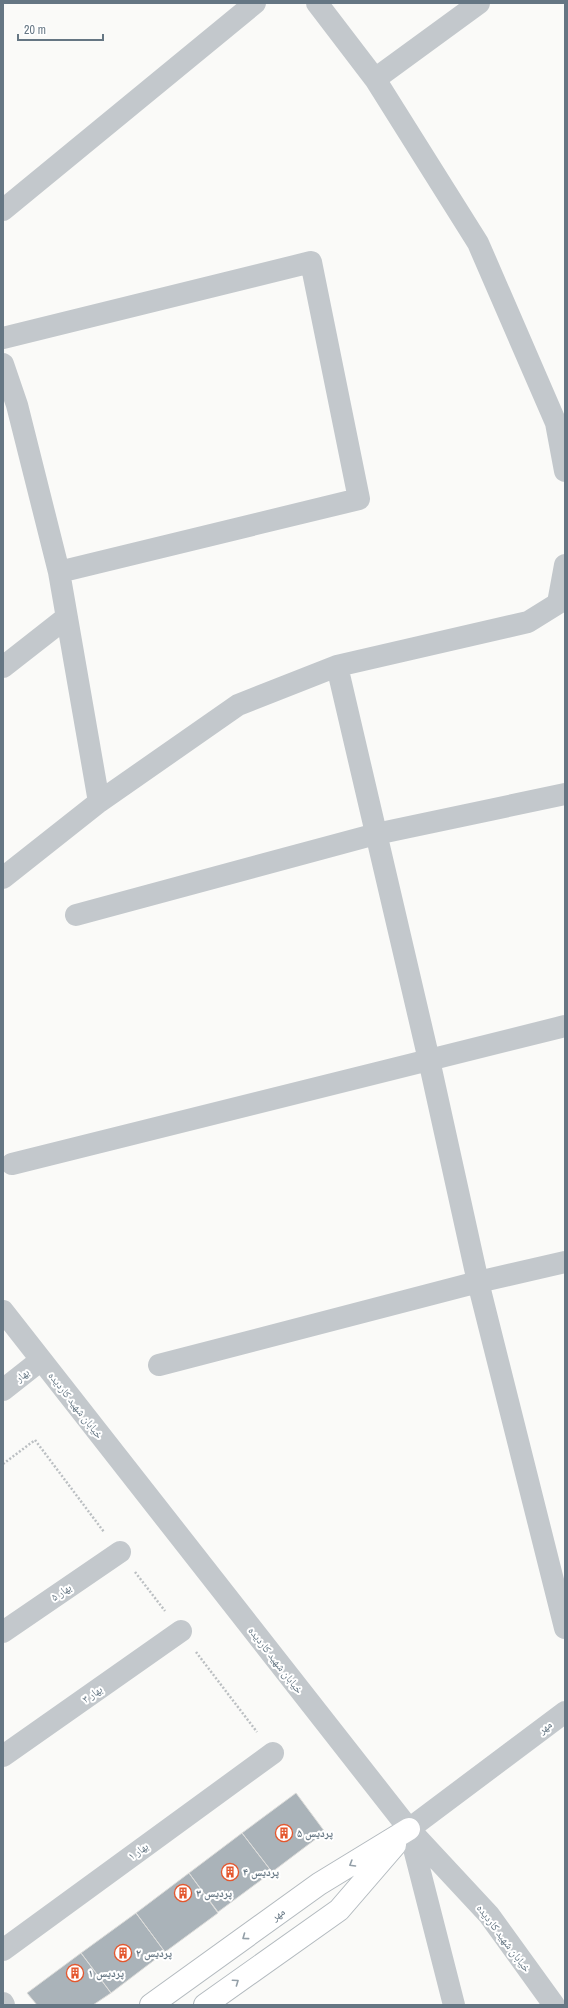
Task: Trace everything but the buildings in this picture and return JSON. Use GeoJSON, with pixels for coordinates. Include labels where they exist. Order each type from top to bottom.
{"type":"FeatureCollection","features":[{"type":"Feature","properties":{"kind":"street"},"geometry":{"type":"LineString","coordinates":[[3,210],[255,3]]}},
{"type":"Feature","properties":{"kind":"street"},"geometry":{"type":"LineString","coordinates":[[317,3],[375,79],[478,243],[560,426],[565,471]]}},
{"type":"Feature","properties":{"kind":"street"},"geometry":{"type":"LineString","coordinates":[[375,79],[479,3]]}},
{"type":"Feature","properties":{"kind":"street"},"geometry":{"type":"LineString","coordinates":[[3,338],[311,262],[359,499],[60,572]]}},
{"type":"Feature","properties":{"kind":"street"},"geometry":{"type":"LineString","coordinates":[[3,364],[10,410],[60,572],[99,802]]}},
{"type":"Feature","properties":{"kind":"street"},"geometry":{"type":"LineString","coordinates":[[3,878],[99,802],[238,705],[338,666],[528,622],[562,601],[565,565]]}},
{"type":"Feature","properties":{"kind":"street"},"geometry":{"type":"LineString","coordinates":[[3,667],[67,617]]}},
{"type":"Feature","properties":{"kind":"street"},"geometry":{"type":"LineString","coordinates":[[338,666],[429,1060],[478,1282],[565,1628]]}},
{"type":"Feature","properties":{"kind":"street"},"geometry":{"type":"LineString","coordinates":[[76,915],[376,834],[565,794]]}},
{"type":"Feature","properties":{"kind":"street"},"geometry":{"type":"LineString","coordinates":[[12,1164],[565,1026]]}},
{"type":"Feature","properties":{"kind":"street"},"geometry":{"type":"LineString","coordinates":[[159,1365],[478,1282],[565,1262]]}},
{"type":"Feature","properties":{"kind":"street","name":"خیابان شهید کاردیده"},"geometry":{"type":"LineString","coordinates":[[3,1311],[409,1829],[489,1915],[554,2005]]}},
{"type":"Feature","properties":{"kind":"street","name":"بهار"},"geometry":{"type":"LineString","coordinates":[[3,1390],[41,1360]]}},
{"type":"Feature","properties":{"kind":"street","name":"بهار ۵"},"geometry":{"type":"LineString","coordinates":[[3,1632],[120,1552]]}},
{"type":"Feature","properties":{"kind":"street","name":"بهار ۳"},"geometry":{"type":"LineString","coordinates":[[3,1756],[181,1631]]}},
{"type":"Feature","properties":{"kind":"street","name":"مهر"},"geometry":{"type":"LineString","coordinates":[[151,2005],[319,1884],[409,1829],[565,1712]]}},
{"type":"Feature","properties":{"kind":"street","name":"بهار ۱"},"geometry":{"type":"LineString","coordinates":[[3,1950],[273,1753]]}},
{"type":"Feature","properties":{"kind":"street"},"geometry":{"type":"LineString","coordinates":[[409,1829],[454,2005]]}},
{"type":"Feature","properties":{"kind":"street","name":"مهر"},"geometry":{"type":"LineString","coordinates":[[205,2005],[339,1910],[409,1829]]}},
{"type":"Feature","properties":{"kind":"path"},"geometry":{"type":"LineString","coordinates":[[3,1464],[35,1440],[273,1753]]}},
{"type":"Feature","properties":{"kind":"place","name":"پردیس ۵"},"geometry":{"type":"Point","coordinates":[284,1833]}},
{"type":"Feature","properties":{"kind":"place","name":"پردیس ۴"},"geometry":{"type":"Point","coordinates":[230,1872]}},
{"type":"Feature","properties":{"kind":"place","name":"پردیس ۳"},"geometry":{"type":"Point","coordinates":[183,1893]}},
{"type":"Feature","properties":{"kind":"place","name":"پردیس ۲"},"geometry":{"type":"Point","coordinates":[123,1953]}},
{"type":"Feature","properties":{"kind":"place","name":"پردیس ۱"},"geometry":{"type":"Point","coordinates":[75,1973]}}]}
